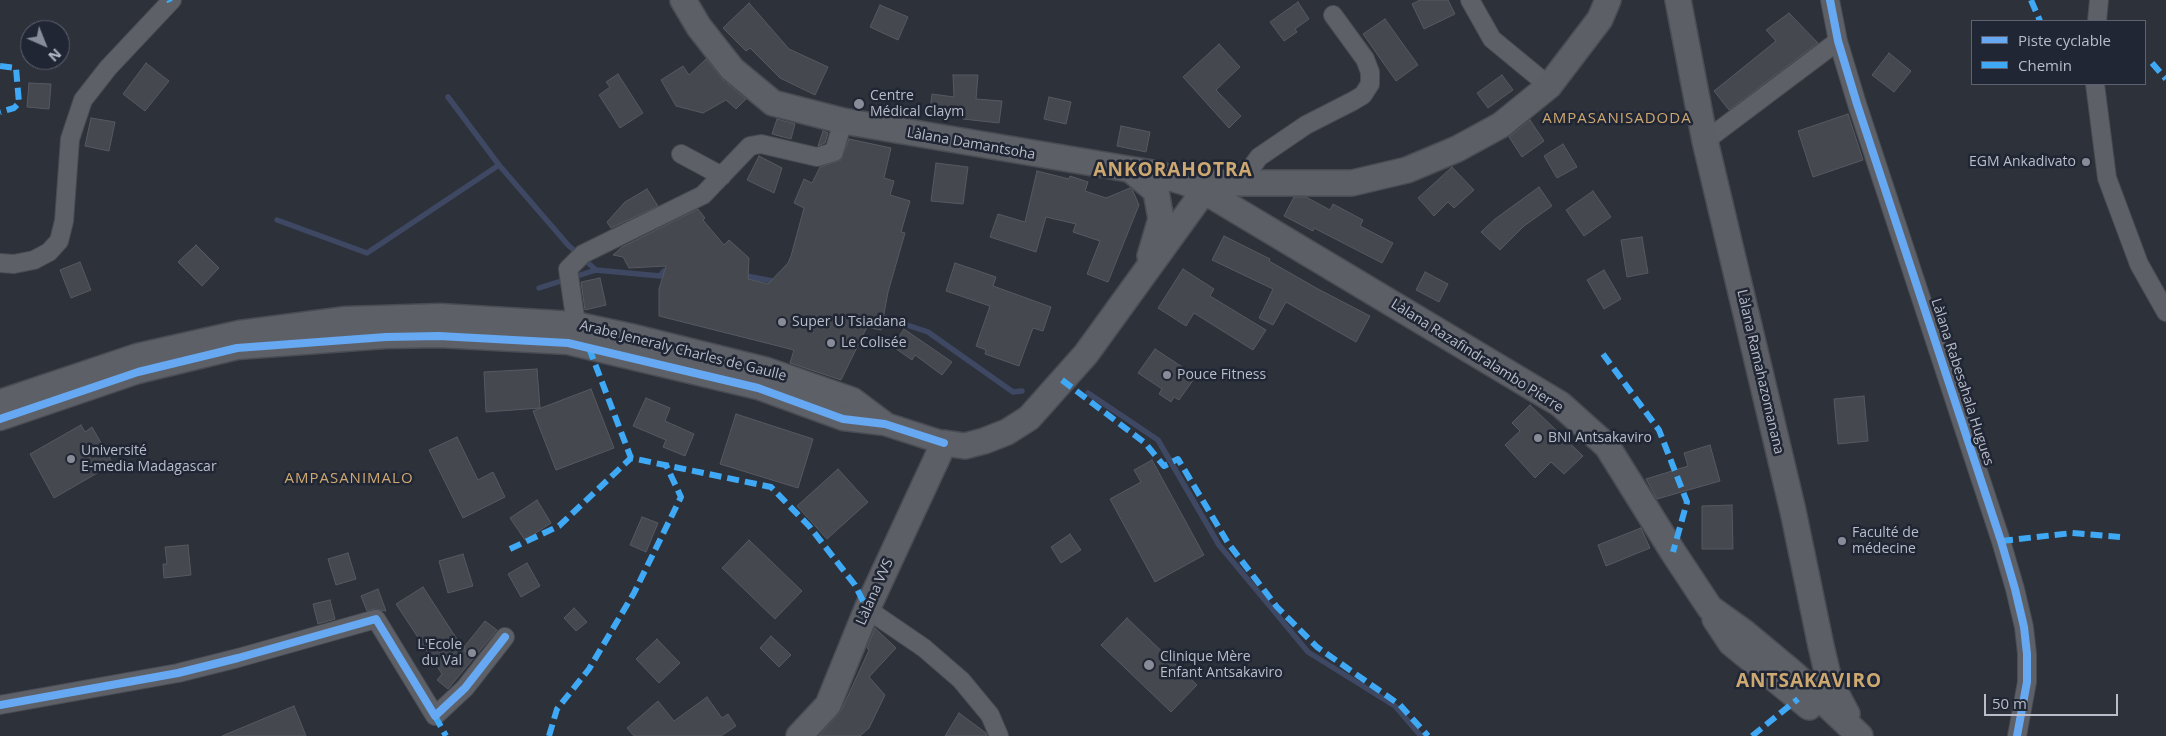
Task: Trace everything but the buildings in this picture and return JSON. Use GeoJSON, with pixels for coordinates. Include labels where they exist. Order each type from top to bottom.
{"type":"FeatureCollection","features":[{"type":"Feature","properties":{"kind":"main road","name":"Làlana Damantsoha"},"geometry":{"type":"LineString","coordinates":[[683,0],[699,27],[732,69],[773,103],[843,121],[1158,174],[1195,187]]}},
{"type":"Feature","properties":{"kind":"main road"},"geometry":{"type":"LineString","coordinates":[[1195,187],[1240,183],[1352,183],[1407,170],[1457,150],[1501,125],[1549,86],[1600,19],[1608,0]]}},
{"type":"Feature","properties":{"kind":"main road","name":"Làlana Ramahazomanana"},"geometry":{"type":"LineString","coordinates":[[1678,0],[1705,141],[1791,501],[1829,680],[1838,700],[1864,736]]}},
{"type":"Feature","properties":{"kind":"main road"},"geometry":{"type":"LineString","coordinates":[[1131,170],[1156,191],[1161,219],[1149,256]]}},
{"type":"Feature","properties":{"kind":"main road"},"geometry":{"type":"LineString","coordinates":[[1232,208],[1231,197],[1240,183]]}},
{"type":"Feature","properties":{"kind":"main road","name":"Làlana Razafindralambo Pierre"},"geometry":{"type":"LineString","coordinates":[[1195,187],[1560,404],[1607,446],[1731,644],[1784,677]]}},
{"type":"Feature","properties":{"kind":"main road","name":"Arabe Jeneraly Charles de Gaulle"},"geometry":{"type":"LineString","coordinates":[[1129,294],[1149,256],[1195,187]]}},
{"type":"Feature","properties":{"kind":"main road","name":"Arabe Jeneraly Charles de Gaulle"},"geometry":{"type":"LineString","coordinates":[[944,443],[965,446],[984,441],[1006,432],[1029,418],[1086,354],[1129,294],[1195,187]]}},
{"type":"Feature","properties":{"kind":"main road","name":"Làlana VVS"},"geometry":{"type":"LineString","coordinates":[[799,736],[828,705],[866,609],[944,443]]}},
{"type":"Feature","properties":{"kind":"main road"},"geometry":{"type":"LineString","coordinates":[[1784,677],[1811,658],[1821,646]]}},
{"type":"Feature","properties":{"kind":"main road"},"geometry":{"type":"LineString","coordinates":[[1784,677],[1848,736]]}},
{"type":"Feature","properties":{"kind":"main road"},"geometry":{"type":"LineString","coordinates":[[1784,677],[1860,736]]}},
{"type":"Feature","properties":{"kind":"street"},"geometry":{"type":"LineString","coordinates":[[0,263],[14,264],[34,260],[49,252],[59,241],[64,221],[70,139],[83,100],[108,68],[172,0]]}},
{"type":"Feature","properties":{"kind":"street"},"geometry":{"type":"LineString","coordinates":[[1470,0],[1492,39],[1549,86]]}},
{"type":"Feature","properties":{"kind":"street","name":"Làlana Rabesahala Hugues"},"geometry":{"type":"LineString","coordinates":[[1830,0],[1838,41],[2015,589],[2024,627],[2027,654],[2027,682],[2017,736]]}},
{"type":"Feature","properties":{"kind":"street"},"geometry":{"type":"LineString","coordinates":[[2097,20],[2099,0]]}},
{"type":"Feature","properties":{"kind":"street"},"geometry":{"type":"LineString","coordinates":[[1240,183],[1259,157],[1306,125],[1363,95],[1370,84],[1370,72],[1365,59],[1334,15]]}},
{"type":"Feature","properties":{"kind":"street"},"geometry":{"type":"LineString","coordinates":[[1705,141],[1838,41]]}},
{"type":"Feature","properties":{"kind":"street"},"geometry":{"type":"LineString","coordinates":[[2095,85],[2107,178],[2139,264],[2166,312]]}},
{"type":"Feature","properties":{"kind":"street"},"geometry":{"type":"LineString","coordinates":[[576,324],[571,287],[575,262],[703,195],[750,146],[761,144],[817,157],[834,152],[843,121]]}},
{"type":"Feature","properties":{"kind":"street"},"geometry":{"type":"LineString","coordinates":[[682,154],[722,176]]}},
{"type":"Feature","properties":{"kind":"street","name":"Arabe Jeneraly Charles de Gaulle"},"geometry":{"type":"LineString","coordinates":[[0,402],[137,355],[258,330],[346,318],[440,315],[576,324],[767,369],[853,399],[885,424]]}},
{"type":"Feature","properties":{"kind":"street","name":"Arabe Jeneraly Charles de Gaulle"},"geometry":{"type":"LineString","coordinates":[[0,419],[138,372],[237,348],[358,339],[439,336],[568,343],[669,365],[758,388],[843,419],[885,424],[944,443]]}},
{"type":"Feature","properties":{"kind":"street"},"geometry":{"type":"LineString","coordinates":[[866,609],[924,648],[961,680],[990,715],[999,736]]}},
{"type":"Feature","properties":{"kind":"street"},"geometry":{"type":"LineString","coordinates":[[0,706],[178,673],[376,619],[435,716],[464,688],[505,636]]}},
{"type":"Feature","properties":{"kind":"waterway"},"geometry":{"type":"LineString","coordinates":[[448,97],[499,165],[568,245],[596,270]]}},
{"type":"Feature","properties":{"kind":"waterway"},"geometry":{"type":"LineString","coordinates":[[277,220],[367,253],[499,165]]}},
{"type":"Feature","properties":{"kind":"waterway"},"geometry":{"type":"LineString","coordinates":[[539,288],[596,270],[660,276],[664,271],[672,271]]}},
{"type":"Feature","properties":{"kind":"waterway"},"geometry":{"type":"LineString","coordinates":[[741,275],[778,282]]}},
{"type":"Feature","properties":{"kind":"waterway"},"geometry":{"type":"LineString","coordinates":[[877,315],[928,332],[1013,392],[1022,391]]}},
{"type":"Feature","properties":{"kind":"waterway"},"geometry":{"type":"LineString","coordinates":[[1088,393],[1158,440],[1219,545],[1308,652],[1395,706],[1421,736]]}},
{"type":"Feature","properties":{"kind":"marked path"},"geometry":{"type":"LineString","coordinates":[[2031,0],[2040,20]]}},
{"type":"Feature","properties":{"kind":"marked path"},"geometry":{"type":"LineString","coordinates":[[2152,63],[2166,79]]}},
{"type":"Feature","properties":{"kind":"marked path"},"geometry":{"type":"LineString","coordinates":[[0,66],[16,68],[19,103],[14,108],[0,112]]}},
{"type":"Feature","properties":{"kind":"marked path"},"geometry":{"type":"LineString","coordinates":[[589,348],[631,458],[771,487],[809,526],[855,585],[867,609]]}},
{"type":"Feature","properties":{"kind":"marked path"},"geometry":{"type":"LineString","coordinates":[[1603,354],[1659,430],[1687,502],[1673,552]]}},
{"type":"Feature","properties":{"kind":"marked path"},"geometry":{"type":"LineString","coordinates":[[1062,380],[1145,443],[1164,466],[1178,459],[1228,543],[1277,607],[1317,647],[1400,705],[1428,736]]}},
{"type":"Feature","properties":{"kind":"marked path"},"geometry":{"type":"LineString","coordinates":[[510,549],[559,526],[631,458]]}},
{"type":"Feature","properties":{"kind":"marked path"},"geometry":{"type":"LineString","coordinates":[[549,736],[557,709],[589,669],[634,593],[681,497],[666,465]]}},
{"type":"Feature","properties":{"kind":"marked path"},"geometry":{"type":"LineString","coordinates":[[2001,541],[2072,533],[2120,537]]}},
{"type":"Feature","properties":{"kind":"marked path"},"geometry":{"type":"LineString","coordinates":[[1752,736],[1798,699]]}},
{"type":"Feature","properties":{"kind":"marked path"},"geometry":{"type":"LineString","coordinates":[[435,716],[446,736]]}},
{"type":"Feature","properties":{"kind":"cycle path"},"geometry":{"type":"LineString","coordinates":[[1830,0],[1838,41],[1857,104],[2001,541],[2015,589],[2024,627],[2027,654],[2027,682],[2017,736]]}},
{"type":"Feature","properties":{"kind":"cycle path"},"geometry":{"type":"LineString","coordinates":[[0,419],[138,372],[237,348],[386,337],[439,336],[568,343],[758,388],[843,419],[885,424],[944,443]]}},
{"type":"Feature","properties":{"kind":"cycle path"},"geometry":{"type":"LineString","coordinates":[[0,705],[178,673],[376,619],[435,716],[465,688],[505,637]]}},
{"type":"Feature","properties":{"kind":"place","name":"Centre Médical Claym"},"geometry":{"type":"Point","coordinates":[859,104]}},
{"type":"Feature","properties":{"kind":"place","name":"EGM Ankadivato"},"geometry":{"type":"Point","coordinates":[2086,162]}},
{"type":"Feature","properties":{"kind":"place","name":"Super U Tsiadana"},"geometry":{"type":"Point","coordinates":[782,322]}},
{"type":"Feature","properties":{"kind":"place","name":"Le Colisée"},"geometry":{"type":"Point","coordinates":[831,343]}},
{"type":"Feature","properties":{"kind":"place","name":"Pouce Fitness"},"geometry":{"type":"Point","coordinates":[1167,375]}},
{"type":"Feature","properties":{"kind":"place","name":"BNI Antsakaviro"},"geometry":{"type":"Point","coordinates":[1538,438]}},
{"type":"Feature","properties":{"kind":"place","name":"Université E-media Madagascar"},"geometry":{"type":"Point","coordinates":[71,459]}},
{"type":"Feature","properties":{"kind":"place","name":"Faculté de médecine"},"geometry":{"type":"Point","coordinates":[1842,541]}},
{"type":"Feature","properties":{"kind":"place","name":"L'Ecole du Val"},"geometry":{"type":"Point","coordinates":[472,653]}},
{"type":"Feature","properties":{"kind":"place","name":"Clinique Mère Enfant Antsakaviro"},"geometry":{"type":"Point","coordinates":[1149,665]}},
{"type":"Feature","properties":{"kind":"district","name":"AMPASANISADODA"},"geometry":{"type":"Point","coordinates":[1617,119]}},
{"type":"Feature","properties":{"kind":"district","name":"ANKORAHOTRA"},"geometry":{"type":"Point","coordinates":[1173,171]}},
{"type":"Feature","properties":{"kind":"district","name":"AMPASANIMALO"},"geometry":{"type":"Point","coordinates":[349,479]}},
{"type":"Feature","properties":{"kind":"district","name":"ANTSAKAVIRO"},"geometry":{"type":"Point","coordinates":[1809,682]}}]}
